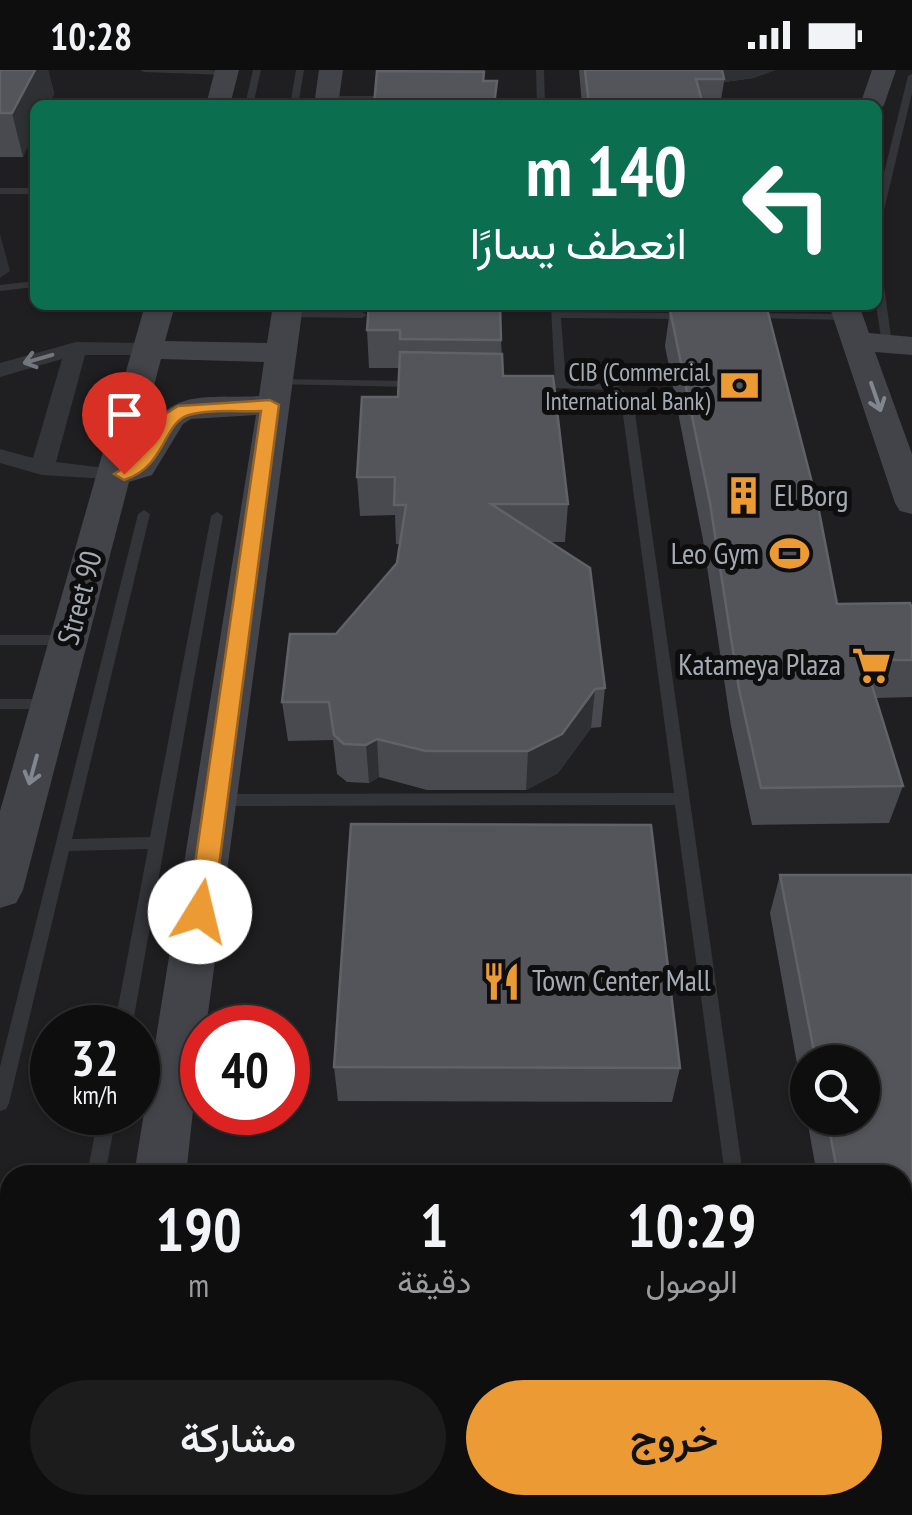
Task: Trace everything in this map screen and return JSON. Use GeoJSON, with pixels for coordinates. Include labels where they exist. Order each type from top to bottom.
{"type":"FeatureCollection","features":[{"type":"Feature","properties":{"kind":"street"},"geometry":{"type":"LineString","coordinates":[[326,100],[331,70]]}},
{"type":"Feature","properties":{"kind":"street"},"geometry":{"type":"LineString","coordinates":[[874,100],[884,70]]}},
{"type":"Feature","properties":{"kind":"street"},"geometry":{"type":"LineString","coordinates":[[219,100],[226,72]]}},
{"type":"Feature","properties":{"kind":"street","name":"Street 90"},"geometry":{"type":"LineString","coordinates":[[3,869],[158,310]]}},
{"type":"Feature","properties":{"kind":"street"},"geometry":{"type":"LineString","coordinates":[[869,331],[912,503]]}},
{"type":"Feature","properties":{"kind":"street"},"geometry":{"type":"LineString","coordinates":[[42,468],[76,348]]}},
{"type":"Feature","properties":{"kind":"street"},"geometry":{"type":"LineString","coordinates":[[0,370],[76,348],[211,354],[280,352]]}},
{"type":"Feature","properties":{"kind":"street"},"geometry":{"type":"LineString","coordinates":[[0,456],[42,468],[114,475],[132,472],[145,463],[170,418],[280,352]]}},
{"type":"Feature","properties":{"kind":"street"},"geometry":{"type":"LineString","coordinates":[[162,1165],[218,800],[280,352]]}},
{"type":"Feature","properties":{"kind":"lane"},"geometry":{"type":"LineString","coordinates":[[144,70],[226,72]]}},
{"type":"Feature","properties":{"kind":"lane"},"geometry":{"type":"LineString","coordinates":[[250,100],[257,70]]}},
{"type":"Feature","properties":{"kind":"lane"},"geometry":{"type":"LineString","coordinates":[[295,100],[300,70]]}},
{"type":"Feature","properties":{"kind":"lane"},"geometry":{"type":"LineString","coordinates":[[540,70],[542,100]]}},
{"type":"Feature","properties":{"kind":"lane"},"geometry":{"type":"LineString","coordinates":[[882,198],[912,76]]}},
{"type":"Feature","properties":{"kind":"lane"},"geometry":{"type":"LineString","coordinates":[[377,100],[403,99]]}},
{"type":"Feature","properties":{"kind":"lane"},"geometry":{"type":"LineString","coordinates":[[0,190],[30,190]]}},
{"type":"Feature","properties":{"kind":"lane"},"geometry":{"type":"LineString","coordinates":[[0,288],[30,285]]}},
{"type":"Feature","properties":{"kind":"lane"},"geometry":{"type":"LineString","coordinates":[[561,386],[555,310],[711,316]]}},
{"type":"Feature","properties":{"kind":"lane"},"geometry":{"type":"LineString","coordinates":[[280,352],[362,315]]}},
{"type":"Feature","properties":{"kind":"lane"},"geometry":{"type":"LineString","coordinates":[[730,316],[869,331]]}},
{"type":"Feature","properties":{"kind":"lane"},"geometry":{"type":"LineString","coordinates":[[280,352],[427,384]]}},
{"type":"Feature","properties":{"kind":"lane"},"geometry":{"type":"LineString","coordinates":[[523,385],[613,387],[627,399],[733,1165]]}},
{"type":"Feature","properties":{"kind":"lane"},"geometry":{"type":"LineString","coordinates":[[0,1104],[144,514]]}},
{"type":"Feature","properties":{"kind":"lane"},"geometry":{"type":"LineString","coordinates":[[127,1005],[217,516]]}},
{"type":"Feature","properties":{"kind":"lane"},"geometry":{"type":"LineString","coordinates":[[0,640],[69,640]]}},
{"type":"Feature","properties":{"kind":"lane"},"geometry":{"type":"LineString","coordinates":[[0,704],[51,704]]}},
{"type":"Feature","properties":{"kind":"lane"},"geometry":{"type":"LineString","coordinates":[[218,800],[680,799]]}},
{"type":"Feature","properties":{"kind":"lane"},"geometry":{"type":"LineString","coordinates":[[63,844],[157,843]]}},
{"type":"Feature","properties":{"kind":"lane"},"geometry":{"type":"LineString","coordinates":[[98,1165],[104,1135]]}},
{"type":"Feature","properties":{"kind":"shaded area"},"geometry":{"type":"Polygon","coordinates":[[[0,70],[912,70],[912,1165],[0,1165],[0,70]]]}},
{"type":"Feature","properties":{"kind":"building"},"geometry":{"type":"Polygon","coordinates":[[[0,70],[35,70],[12,113],[0,113],[0,70]]]}},
{"type":"Feature","properties":{"kind":"building"},"geometry":{"type":"Polygon","coordinates":[[[585,70],[722,70],[724,79],[696,79],[702,100],[588,100],[585,70]]]}},
{"type":"Feature","properties":{"kind":"building"},"geometry":{"type":"Polygon","coordinates":[[[377,71],[484,72],[483,81],[497,81],[495,100],[374,100],[377,71]]]}},
{"type":"Feature","properties":{"kind":"building"},"geometry":{"type":"Polygon","coordinates":[[[369,310],[500,310],[501,340],[400,339],[400,330],[367,330],[369,310]]]}},
{"type":"Feature","properties":{"kind":"building"},"geometry":{"type":"Polygon","coordinates":[[[670,310],[767,310],[818,506],[837,604],[910,603],[912,608],[912,660],[864,660],[903,786],[761,788],[739,689],[710,503],[670,310]]]}},
{"type":"Feature","properties":{"kind":"building"},"geometry":{"type":"Polygon","coordinates":[[[400,352],[502,354],[503,376],[553,376],[568,504],[491,504],[590,568],[605,688],[595,689],[562,734],[528,751],[426,751],[377,739],[366,745],[344,744],[334,735],[329,702],[282,702],[290,634],[336,634],[397,563],[406,505],[394,505],[395,477],[357,477],[362,397],[398,397],[400,352]]]}},
{"type":"Feature","properties":{"kind":"building","name":"Town Center Mall"},"geometry":{"type":"Polygon","coordinates":[[[351,824],[651,825],[680,1068],[334,1067],[351,824]]]}},
{"type":"Feature","properties":{"kind":"building"},"geometry":{"type":"Polygon","coordinates":[[[780,875],[912,875],[912,1165],[836,1165],[830,1135],[880,1135],[880,1045],[813,1045],[780,875]]]}},
{"type":"Feature","properties":{"kind":"place","name":"CIB (Commercial International Bank)"},"geometry":{"type":"Point","coordinates":[740,386]}},
{"type":"Feature","properties":{"kind":"place","name":"El Borg"},"geometry":{"type":"Point","coordinates":[744,496]}},
{"type":"Feature","properties":{"kind":"place","name":"Leo Gym"},"geometry":{"type":"Point","coordinates":[789,554]}},
{"type":"Feature","properties":{"kind":"place","name":"Katameya Plaza"},"geometry":{"type":"Point","coordinates":[871,665]}},
{"type":"Feature","properties":{"kind":"place","name":"Town Center Mall"},"geometry":{"type":"Point","coordinates":[502,981]}},
{"type":"Feature","properties":{"kind":"route"},"geometry":{"type":"LineString","coordinates":[[124,474],[145,463],[170,418],[184,410],[270,405],[200,912]]}}]}
